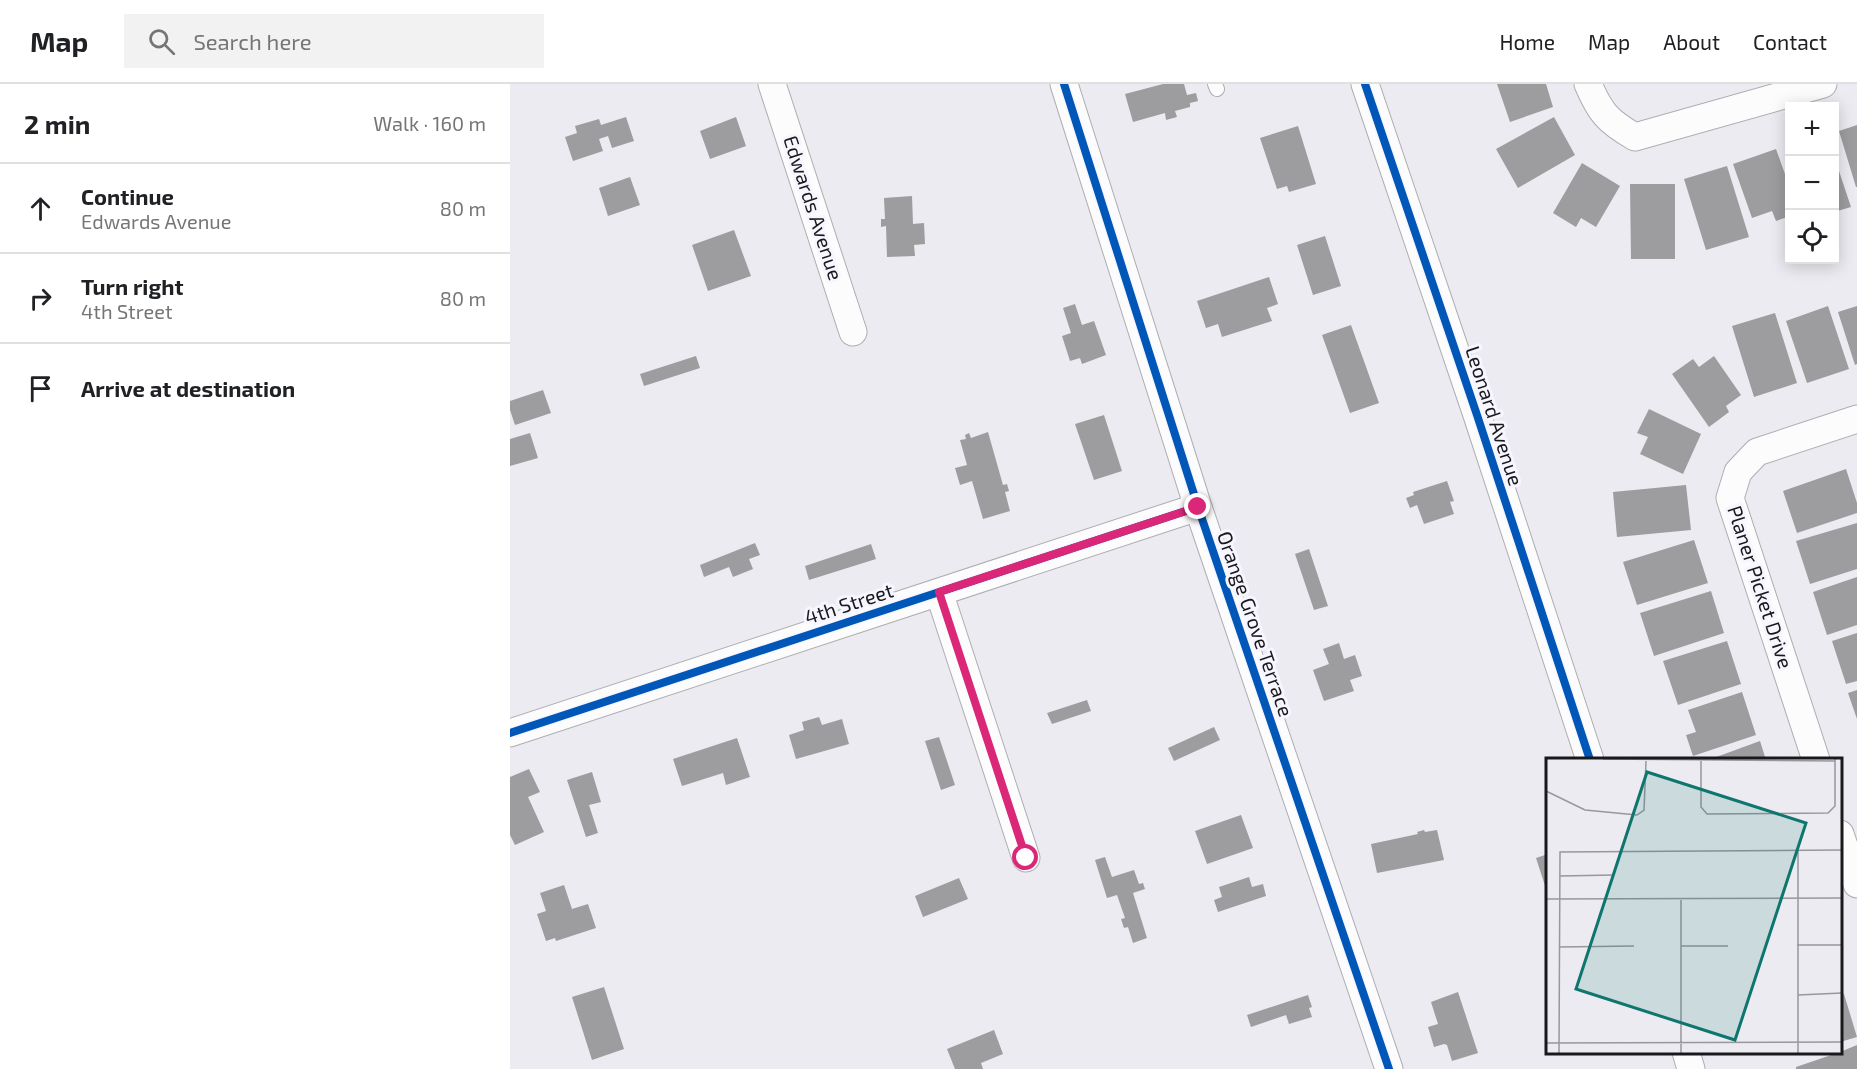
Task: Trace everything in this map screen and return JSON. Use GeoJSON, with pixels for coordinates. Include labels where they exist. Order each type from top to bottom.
{"type":"FeatureCollection","features":[{"type":"Feature","properties":{"kind":"street","name":"Edwards Avenue"},"geometry":{"type":"LineString","coordinates":[[772,84],[853,332]]}},
{"type":"Feature","properties":{"kind":"street","name":"Orange Grove Terrace"},"geometry":{"type":"LineString","coordinates":[[1064,84],[1198,507],[1389,1069]]}},
{"type":"Feature","properties":{"kind":"street","name":"Leonard Avenue"},"geometry":{"type":"LineString","coordinates":[[1365,84],[1589,758]]}},
{"type":"Feature","properties":{"kind":"street"},"geometry":{"type":"LineString","coordinates":[[1588,84],[1598,107],[1614,125],[1635,136],[1823,84]]}},
{"type":"Feature","properties":{"kind":"street","name":"Planer Picket Drive"},"geometry":{"type":"LineString","coordinates":[[1815,758],[1730,498],[1738,471],[1757,452],[1857,419]]}},
{"type":"Feature","properties":{"kind":"street","name":"4th Street"},"geometry":{"type":"LineString","coordinates":[[510,733],[1198,507]]}},
{"type":"Feature","properties":{"kind":"street"},"geometry":{"type":"LineString","coordinates":[[939,592],[1026,858]]}},
{"type":"Feature","properties":{"kind":"street"},"geometry":{"type":"LineString","coordinates":[[1842,840],[1857,884]]}},
{"type":"Feature","properties":{"kind":"street"},"geometry":{"type":"LineString","coordinates":[[1686,1054],[1691,1069]]}},
{"type":"Feature","properties":{"kind":"building"},"geometry":{"type":"Polygon","coordinates":[[[1163,84],[1184,84],[1187,95],[1196,93],[1198,101],[1190,103],[1190,107],[1175,111],[1177,117],[1166,120],[1165,113],[1133,122],[1125,94],[1163,84]]]}},
{"type":"Feature","properties":{"kind":"building"},"geometry":{"type":"Polygon","coordinates":[[[1497,84],[1546,84],[1553,107],[1510,122],[1497,84]]]}},
{"type":"Feature","properties":{"kind":"building"},"geometry":{"type":"Polygon","coordinates":[[[626,117],[634,141],[612,148],[608,136],[599,139],[603,151],[573,161],[565,137],[577,133],[575,126],[599,119],[601,125],[626,117]]]}},
{"type":"Feature","properties":{"kind":"building"},"geometry":{"type":"Polygon","coordinates":[[[736,117],[746,146],[710,159],[700,131],[736,117]]]}},
{"type":"Feature","properties":{"kind":"building"},"geometry":{"type":"Polygon","coordinates":[[[1554,117],[1575,155],[1518,188],[1496,149],[1554,117]]]}},
{"type":"Feature","properties":{"kind":"building"},"geometry":{"type":"Polygon","coordinates":[[[1857,125],[1857,187],[1856,187],[1839,131],[1857,125]]]}},
{"type":"Feature","properties":{"kind":"building"},"geometry":{"type":"Polygon","coordinates":[[[1298,126],[1316,184],[1289,192],[1287,186],[1277,189],[1260,138],[1298,126]]]}},
{"type":"Feature","properties":{"kind":"building"},"geometry":{"type":"Polygon","coordinates":[[[1776,149],[1785,174],[1785,218],[1776,221],[1772,211],[1752,218],[1733,164],[1776,149]]]}},
{"type":"Feature","properties":{"kind":"building"},"geometry":{"type":"Polygon","coordinates":[[[1582,163],[1620,186],[1596,227],[1581,218],[1576,227],[1553,213],[1582,163]]]}},
{"type":"Feature","properties":{"kind":"building"},"geometry":{"type":"Polygon","coordinates":[[[1727,166],[1749,237],[1706,250],[1684,179],[1727,166]]]}},
{"type":"Feature","properties":{"kind":"building"},"geometry":{"type":"Polygon","coordinates":[[[1839,171],[1851,207],[1839,211],[1839,171]]]}},
{"type":"Feature","properties":{"kind":"building"},"geometry":{"type":"Polygon","coordinates":[[[630,177],[640,205],[608,216],[599,188],[630,177]]]}},
{"type":"Feature","properties":{"kind":"building"},"geometry":{"type":"Polygon","coordinates":[[[1630,184],[1675,184],[1675,259],[1631,259],[1630,184]]]}},
{"type":"Feature","properties":{"kind":"building"},"geometry":{"type":"Polygon","coordinates":[[[912,196],[913,224],[924,223],[925,244],[914,245],[915,256],[887,257],[886,226],[881,227],[881,219],[885,219],[884,198],[912,196]]]}},
{"type":"Feature","properties":{"kind":"building"},"geometry":{"type":"Polygon","coordinates":[[[734,230],[751,276],[708,291],[692,245],[734,230]]]}},
{"type":"Feature","properties":{"kind":"building"},"geometry":{"type":"Polygon","coordinates":[[[1325,236],[1341,286],[1313,295],[1297,245],[1325,236]]]}},
{"type":"Feature","properties":{"kind":"building"},"geometry":{"type":"Polygon","coordinates":[[[1269,277],[1278,304],[1267,308],[1272,321],[1222,337],[1218,324],[1206,328],[1197,301],[1269,277]]]}},
{"type":"Feature","properties":{"kind":"building"},"geometry":{"type":"Polygon","coordinates":[[[1075,304],[1082,325],[1094,321],[1106,355],[1082,364],[1080,358],[1070,361],[1062,336],[1071,333],[1063,308],[1075,304]]]}},
{"type":"Feature","properties":{"kind":"building"},"geometry":{"type":"Polygon","coordinates":[[[1828,306],[1849,369],[1807,383],[1786,321],[1828,306]]]}},
{"type":"Feature","properties":{"kind":"building"},"geometry":{"type":"Polygon","coordinates":[[[1857,306],[1857,364],[1855,365],[1838,312],[1857,306]]]}},
{"type":"Feature","properties":{"kind":"building"},"geometry":{"type":"Polygon","coordinates":[[[1775,313],[1797,383],[1754,397],[1732,326],[1775,313]]]}},
{"type":"Feature","properties":{"kind":"building"},"geometry":{"type":"Polygon","coordinates":[[[1351,325],[1379,403],[1350,413],[1322,335],[1351,325]]]}},
{"type":"Feature","properties":{"kind":"building"},"geometry":{"type":"Polygon","coordinates":[[[696,356],[700,368],[644,386],[640,374],[696,356]]]}},
{"type":"Feature","properties":{"kind":"building"},"geometry":{"type":"Polygon","coordinates":[[[1714,356],[1741,395],[1726,406],[1729,412],[1709,427],[1672,374],[1693,359],[1699,367],[1714,356]]]}},
{"type":"Feature","properties":{"kind":"building"},"geometry":{"type":"Polygon","coordinates":[[[543,390],[551,413],[515,425],[510,410],[510,401],[543,390]]]}},
{"type":"Feature","properties":{"kind":"building"},"geometry":{"type":"Polygon","coordinates":[[[1649,409],[1701,434],[1683,474],[1640,454],[1648,437],[1637,433],[1649,409]]]}},
{"type":"Feature","properties":{"kind":"building"},"geometry":{"type":"Polygon","coordinates":[[[1104,415],[1122,471],[1094,480],[1075,424],[1104,415]]]}},
{"type":"Feature","properties":{"kind":"building"},"geometry":{"type":"Polygon","coordinates":[[[988,432],[1003,485],[1007,484],[1009,491],[1005,492],[1010,511],[983,519],[972,481],[960,485],[955,468],[967,465],[960,440],[966,439],[965,435],[969,433],[971,438],[988,432]]]}},
{"type":"Feature","properties":{"kind":"building"},"geometry":{"type":"Polygon","coordinates":[[[530,433],[538,458],[510,466],[510,439],[530,433]]]}},
{"type":"Feature","properties":{"kind":"building"},"geometry":{"type":"Polygon","coordinates":[[[1846,469],[1857,503],[1857,513],[1797,533],[1783,491],[1846,469]]]}},
{"type":"Feature","properties":{"kind":"building"},"geometry":{"type":"Polygon","coordinates":[[[1447,481],[1454,501],[1450,502],[1454,514],[1424,524],[1417,505],[1410,508],[1406,498],[1414,495],[1413,492],[1447,481]]]}},
{"type":"Feature","properties":{"kind":"building"},"geometry":{"type":"Polygon","coordinates":[[[1686,485],[1691,530],[1617,537],[1613,492],[1686,485]]]}},
{"type":"Feature","properties":{"kind":"building"},"geometry":{"type":"Polygon","coordinates":[[[1857,523],[1857,569],[1810,584],[1796,541],[1857,523]]]}},
{"type":"Feature","properties":{"kind":"building"},"geometry":{"type":"Polygon","coordinates":[[[1694,540],[1708,583],[1637,605],[1623,562],[1694,540]]]}},
{"type":"Feature","properties":{"kind":"building"},"geometry":{"type":"Polygon","coordinates":[[[755,543],[760,555],[749,559],[753,569],[733,577],[729,567],[704,577],[700,565],[755,543]]]}},
{"type":"Feature","properties":{"kind":"building"},"geometry":{"type":"Polygon","coordinates":[[[871,544],[876,559],[809,580],[805,566],[871,544]]]}},
{"type":"Feature","properties":{"kind":"building"},"geometry":{"type":"Polygon","coordinates":[[[1309,549],[1328,606],[1314,610],[1295,554],[1309,549]]]}},
{"type":"Feature","properties":{"kind":"building"},"geometry":{"type":"Polygon","coordinates":[[[1857,577],[1857,625],[1827,635],[1813,592],[1857,577]]]}},
{"type":"Feature","properties":{"kind":"building"},"geometry":{"type":"Polygon","coordinates":[[[1711,591],[1724,633],[1654,656],[1640,613],[1711,591]]]}},
{"type":"Feature","properties":{"kind":"building"},"geometry":{"type":"Polygon","coordinates":[[[1857,633],[1857,681],[1846,684],[1832,641],[1857,633]]]}},
{"type":"Feature","properties":{"kind":"building"},"geometry":{"type":"Polygon","coordinates":[[[1727,641],[1741,684],[1678,705],[1663,661],[1727,641]]]}},
{"type":"Feature","properties":{"kind":"building"},"geometry":{"type":"Polygon","coordinates":[[[1339,643],[1344,659],[1355,655],[1362,676],[1350,680],[1354,691],[1324,701],[1313,670],[1329,664],[1323,649],[1339,643]]]}},
{"type":"Feature","properties":{"kind":"building"},"geometry":{"type":"Polygon","coordinates":[[[1857,690],[1857,719],[1848,693],[1857,690]]]}},
{"type":"Feature","properties":{"kind":"building"},"geometry":{"type":"Polygon","coordinates":[[[1742,692],[1756,735],[1693,756],[1686,735],[1696,732],[1688,710],[1742,692]]]}},
{"type":"Feature","properties":{"kind":"building"},"geometry":{"type":"Polygon","coordinates":[[[1087,700],[1091,711],[1052,724],[1047,713],[1087,700]]]}},
{"type":"Feature","properties":{"kind":"building"},"geometry":{"type":"Polygon","coordinates":[[[819,717],[822,725],[842,719],[849,744],[796,759],[789,735],[804,730],[802,722],[819,717]]]}},
{"type":"Feature","properties":{"kind":"building"},"geometry":{"type":"Polygon","coordinates":[[[1214,727],[1220,740],[1174,761],[1168,748],[1214,727]]]}},
{"type":"Feature","properties":{"kind":"building"},"geometry":{"type":"Polygon","coordinates":[[[939,737],[955,785],[941,790],[925,741],[939,737]]]}},
{"type":"Feature","properties":{"kind":"building"},"geometry":{"type":"Polygon","coordinates":[[[737,738],[750,777],[726,785],[723,773],[682,786],[673,759],[737,738]]]}},
{"type":"Feature","properties":{"kind":"building"},"geometry":{"type":"Polygon","coordinates":[[[1760,741],[1765,758],[1713,758],[1760,741]]]}},
{"type":"Feature","properties":{"kind":"building"},"geometry":{"type":"Polygon","coordinates":[[[529,769],[540,792],[528,797],[544,832],[515,845],[510,835],[510,777],[529,769]]]}},
{"type":"Feature","properties":{"kind":"building"},"geometry":{"type":"Polygon","coordinates":[[[592,772],[601,802],[589,805],[598,833],[586,837],[567,780],[592,772]]]}},
{"type":"Feature","properties":{"kind":"building"},"geometry":{"type":"Polygon","coordinates":[[[1241,815],[1253,848],[1207,864],[1195,831],[1241,815]]]}},
{"type":"Feature","properties":{"kind":"building"},"geometry":{"type":"Polygon","coordinates":[[[1424,830],[1425,832],[1437,830],[1444,860],[1377,873],[1371,844],[1418,834],[1417,832],[1424,830]]]}},
{"type":"Feature","properties":{"kind":"building"},"geometry":{"type":"Polygon","coordinates":[[[1546,855],[1546,889],[1536,858],[1546,855]]]}},
{"type":"Feature","properties":{"kind":"building"},"geometry":{"type":"Polygon","coordinates":[[[1105,857],[1112,877],[1134,870],[1139,884],[1143,883],[1145,889],[1133,893],[1147,938],[1133,943],[1128,927],[1124,928],[1121,919],[1125,918],[1117,895],[1107,898],[1095,860],[1105,857]]]}},
{"type":"Feature","properties":{"kind":"building"},"geometry":{"type":"Polygon","coordinates":[[[1249,877],[1252,887],[1263,884],[1266,896],[1218,912],[1214,900],[1222,897],[1219,887],[1249,877]]]}},
{"type":"Feature","properties":{"kind":"building"},"geometry":{"type":"Polygon","coordinates":[[[959,878],[968,899],[923,917],[915,896],[959,878]]]}},
{"type":"Feature","properties":{"kind":"building"},"geometry":{"type":"Polygon","coordinates":[[[564,885],[572,909],[588,904],[596,928],[556,941],[555,938],[546,941],[537,914],[546,911],[540,893],[564,885]]]}},
{"type":"Feature","properties":{"kind":"building"},"geometry":{"type":"Polygon","coordinates":[[[604,987],[624,1049],[592,1060],[572,997],[604,987]]]}},
{"type":"Feature","properties":{"kind":"building"},"geometry":{"type":"Polygon","coordinates":[[[1458,992],[1478,1053],[1452,1061],[1447,1045],[1434,1047],[1428,1027],[1438,1024],[1431,1002],[1458,992]]]}},
{"type":"Feature","properties":{"kind":"building"},"geometry":{"type":"Polygon","coordinates":[[[1842,994],[1844,994],[1857,1037],[1842,1041],[1842,994]]]}},
{"type":"Feature","properties":{"kind":"building"},"geometry":{"type":"Polygon","coordinates":[[[1308,995],[1312,1017],[1289,1024],[1286,1015],[1251,1027],[1247,1015],[1308,995]]]}},
{"type":"Feature","properties":{"kind":"building"},"geometry":{"type":"Polygon","coordinates":[[[994,1030],[1003,1054],[981,1063],[983,1069],[955,1069],[947,1049],[994,1030]]]}},
{"type":"Feature","properties":{"kind":"building"},"geometry":{"type":"Polygon","coordinates":[[[1857,1045],[1857,1069],[1796,1069],[1796,1067],[1834,1054],[1842,1054],[1842,1051],[1857,1045]]]}},
{"type":"Feature","properties":{"kind":"cycle path"},"geometry":{"type":"LineString","coordinates":[[1064,84],[1198,507],[1389,1069]]}},
{"type":"Feature","properties":{"kind":"cycle path"},"geometry":{"type":"LineString","coordinates":[[1365,84],[1589,758]]}},
{"type":"Feature","properties":{"kind":"cycle path"},"geometry":{"type":"LineString","coordinates":[[510,733],[1198,507]]}},
{"type":"Feature","properties":{"kind":"route"},"geometry":{"type":"LineString","coordinates":[[1026,858],[939,592],[1198,507]]}}]}
